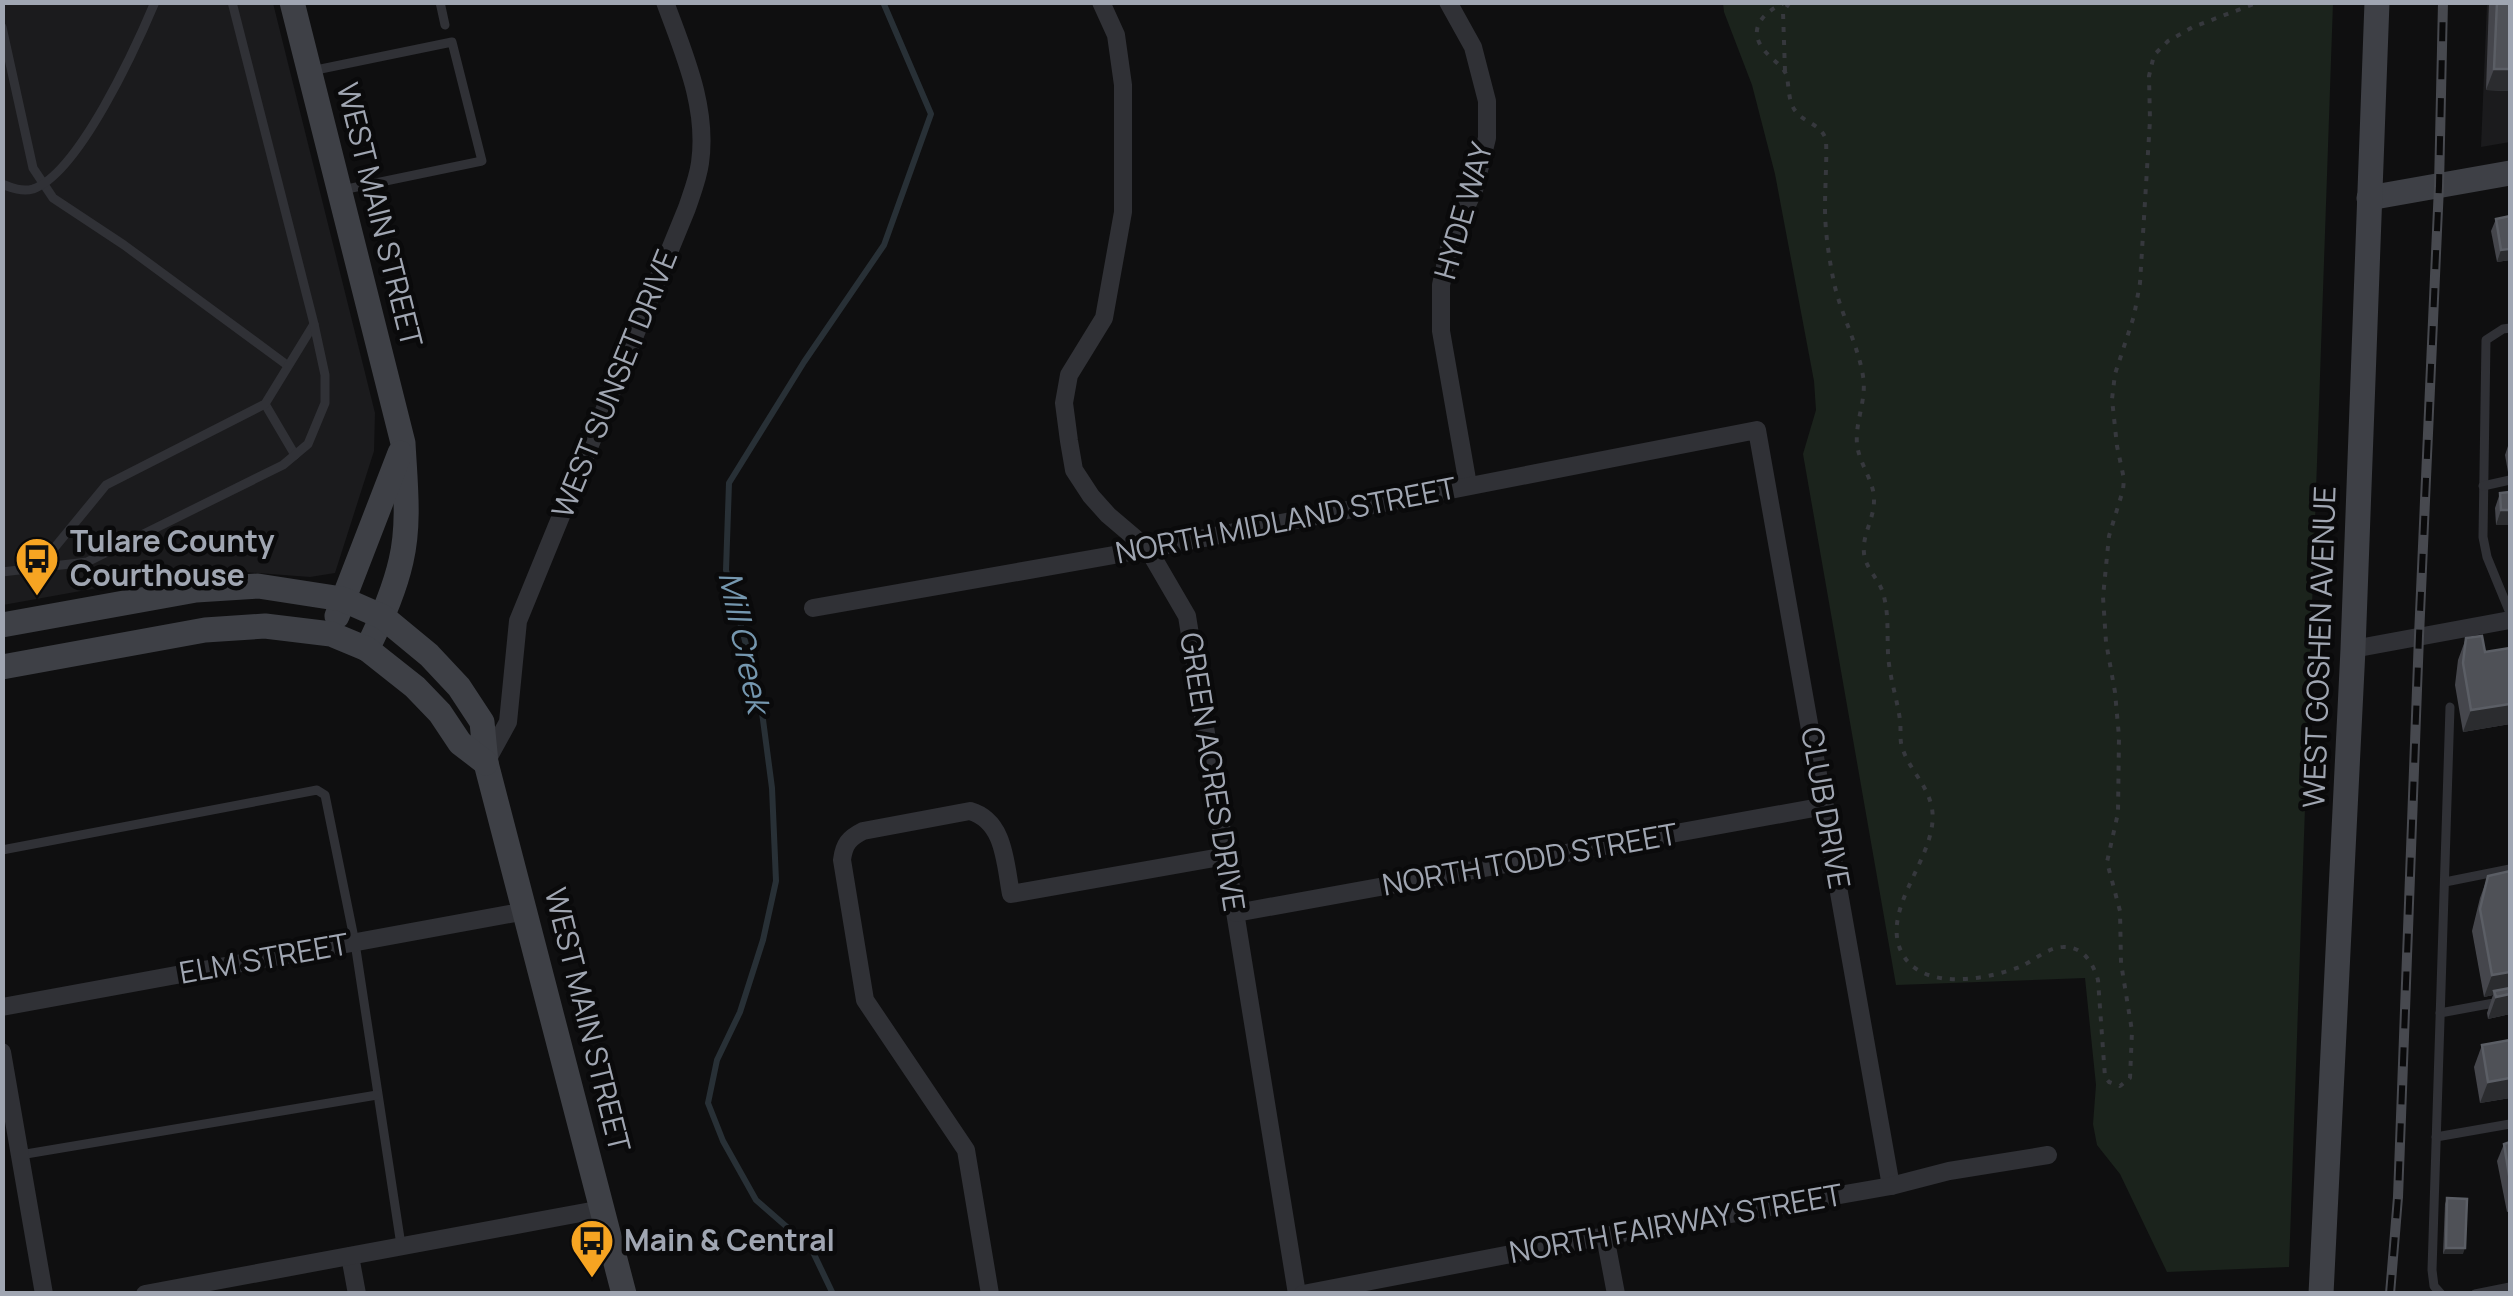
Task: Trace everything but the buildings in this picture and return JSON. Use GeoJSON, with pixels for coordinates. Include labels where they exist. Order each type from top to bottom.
{"type":"FeatureCollection","features":[{"type":"Feature","properties":{"kind":"main road","name":"WEST MAIN STREET"},"geometry":{"type":"LineString","coordinates":[[292,2],[403,444],[406,514],[402,559],[367,649]]}},
{"type":"Feature","properties":{"kind":"main road","name":"WEST GOSHEN AVENUE"},"geometry":{"type":"LineString","coordinates":[[2321,1294],[2354,649],[2377,2]]}},
{"type":"Feature","properties":{"kind":"main road"},"geometry":{"type":"LineString","coordinates":[[2369,198],[2510,174]]}},
{"type":"Feature","properties":{"kind":"main road"},"geometry":{"type":"LineString","coordinates":[[331,634],[403,444]]}},
{"type":"Feature","properties":{"kind":"main road"},"geometry":{"type":"LineString","coordinates":[[2,625],[196,590],[258,586],[342,600],[382,616]]}},
{"type":"Feature","properties":{"kind":"main road","name":"WEST MAIN STREET"},"geometry":{"type":"LineString","coordinates":[[382,616],[459,687],[482,722],[486,763],[624,1294]]}},
{"type":"Feature","properties":{"kind":"main road"},"geometry":{"type":"LineString","coordinates":[[2,667],[205,630],[265,626],[331,634],[367,649],[414,687],[460,743],[486,763]]}},
{"type":"Feature","properties":{"kind":"street","name":"WEST SUNSET DRIVE"},"geometry":{"type":"LineString","coordinates":[[486,763],[508,722],[518,620],[688,208],[700,166],[702,134],[694,83],[665,2]]}},
{"type":"Feature","properties":{"kind":"street","name":"GREEN ACRES DRIVE"},"geometry":{"type":"LineString","coordinates":[[1101,2],[1116,34],[1123,85],[1123,212],[1104,318],[1070,375],[1064,404],[1074,470],[1091,496],[1148,549],[1187,616],[1300,1294]]}},
{"type":"Feature","properties":{"kind":"street","name":"HYDE WAY"},"geometry":{"type":"LineString","coordinates":[[1448,2],[1473,48],[1487,100],[1488,138],[1474,190],[1452,239],[1441,285],[1441,331],[1468,485]]}},
{"type":"Feature","properties":{"kind":"street","name":"NORTH MIDLAND STREET"},"geometry":{"type":"LineString","coordinates":[[813,608],[1148,549],[1758,430]]}},
{"type":"Feature","properties":{"kind":"street","name":"CLUB DRIVE"},"geometry":{"type":"LineString","coordinates":[[1758,430],[1891,1186]]}},
{"type":"Feature","properties":{"kind":"street"},"geometry":{"type":"LineString","coordinates":[[2354,649],[2510,616]]}},
{"type":"Feature","properties":{"kind":"street","name":"NORTH TODD STREET"},"geometry":{"type":"LineString","coordinates":[[1236,913],[1825,806]]}},
{"type":"Feature","properties":{"kind":"street"},"geometry":{"type":"LineString","coordinates":[[990,1294],[966,1150],[866,1000],[842,860],[844,848],[863,831],[970,811],[982,814],[999,835],[1011,894],[1226,856]]}},
{"type":"Feature","properties":{"kind":"street","name":"ELM STREET"},"geometry":{"type":"LineString","coordinates":[[2,1007],[526,911]]}},
{"type":"Feature","properties":{"kind":"street"},"geometry":{"type":"LineString","coordinates":[[2,1052],[44,1294]]}},
{"type":"Feature","properties":{"kind":"street","name":"NORTH FAIRWAY STREET"},"geometry":{"type":"LineString","coordinates":[[1300,1294],[2048,1155]]}},
{"type":"Feature","properties":{"kind":"street"},"geometry":{"type":"LineString","coordinates":[[145,1294],[203,1288],[602,1209]]}},
{"type":"Feature","properties":{"kind":"street"},"geometry":{"type":"LineString","coordinates":[[1605,1236],[1616,1294]]}},
{"type":"Feature","properties":{"kind":"street"},"geometry":{"type":"LineString","coordinates":[[350,1256],[357,1294]]}},
{"type":"Feature","properties":{"kind":"lane"},"geometry":{"type":"LineString","coordinates":[[2,184],[32,190],[64,166],[82,144],[134,51],[156,2]]}},
{"type":"Feature","properties":{"kind":"lane"},"geometry":{"type":"LineString","coordinates":[[2,572],[87,562],[283,465],[308,444],[325,402],[325,375],[314,324],[232,2]]}},
{"type":"Feature","properties":{"kind":"lane"},"geometry":{"type":"LineString","coordinates":[[440,2],[445,25]]}},
{"type":"Feature","properties":{"kind":"lane"},"geometry":{"type":"LineString","coordinates":[[2,27],[33,168],[53,198],[124,245],[288,366]]}},
{"type":"Feature","properties":{"kind":"lane"},"geometry":{"type":"LineString","coordinates":[[309,71],[452,42],[482,161],[339,191]]}},
{"type":"Feature","properties":{"kind":"lane"},"geometry":{"type":"LineString","coordinates":[[37,569],[106,485],[264,404],[314,324]]}},
{"type":"Feature","properties":{"kind":"lane"},"geometry":{"type":"LineString","coordinates":[[2510,328],[2486,340],[2483,486],[2487,556],[2510,616]]}},
{"type":"Feature","properties":{"kind":"lane"},"geometry":{"type":"LineString","coordinates":[[264,404],[295,455]]}},
{"type":"Feature","properties":{"kind":"lane"},"geometry":{"type":"LineString","coordinates":[[2483,486],[2510,480]]}},
{"type":"Feature","properties":{"kind":"lane"},"geometry":{"type":"LineString","coordinates":[[2441,1294],[2434,1286],[2432,1270],[2450,707]]}},
{"type":"Feature","properties":{"kind":"lane"},"geometry":{"type":"LineString","coordinates":[[2,850],[317,790],[324,795],[354,943],[402,1248]]}},
{"type":"Feature","properties":{"kind":"lane"},"geometry":{"type":"LineString","coordinates":[[2445,882],[2510,869]]}},
{"type":"Feature","properties":{"kind":"lane"},"geometry":{"type":"LineString","coordinates":[[2440,1013],[2510,1000]]}},
{"type":"Feature","properties":{"kind":"lane"},"geometry":{"type":"LineString","coordinates":[[20,1155],[378,1095]]}},
{"type":"Feature","properties":{"kind":"lane"},"geometry":{"type":"LineString","coordinates":[[2436,1137],[2510,1124]]}},
{"type":"Feature","properties":{"kind":"lane"},"geometry":{"type":"LineString","coordinates":[[2475,1294],[2510,1287]]}},
{"type":"Feature","properties":{"kind":"path"},"geometry":{"type":"LineString","coordinates":[[1786,74],[1758,41],[1756,28],[1770,11],[1788,2]]}},
{"type":"Feature","properties":{"kind":"path"},"geometry":{"type":"LineString","coordinates":[[1788,2],[1783,12],[1792,106],[1823,132],[1826,140],[1829,255],[1840,307],[1863,373],[1865,392],[1857,446],[1874,494],[1863,550],[1884,596],[1888,655],[1904,754],[1932,806],[1933,823],[1920,863],[1902,898],[1900,948],[1918,971],[1956,978],[2000,974],[2064,946],[2082,952],[2098,980],[2105,1077],[2120,1086],[2130,1078],[2132,1031],[2123,978],[2120,911],[2106,862],[2118,813],[2119,738],[2103,597],[2108,536],[2124,479],[2112,400],[2115,374],[2140,283],[2149,76],[2154,56],[2168,41],[2193,27],[2259,2]]}},
{"type":"Feature","properties":{"kind":"shaded area"},"geometry":{"type":"Polygon","coordinates":[[[273,3],[375,413],[374,451],[335,573],[310,577],[203,569],[3,605],[2,5],[273,3]]]}},
{"type":"Feature","properties":{"kind":"shaded area"},"geometry":{"type":"Polygon","coordinates":[[[1723,3],[2333,3],[2289,1267],[2167,1272],[2120,1174],[2097,1145],[2093,1124],[2096,1085],[2085,978],[1896,985],[1803,454],[1816,410],[1814,381],[1775,174],[1752,85],[1723,3]]]}},
{"type":"Feature","properties":{"kind":"shaded area"},"geometry":{"type":"Polygon","coordinates":[[[2487,3],[2510,3],[2510,142],[2481,147],[2487,3]]]}},
{"type":"Feature","properties":{"kind":"waterway","name":"Mill Creek"},"geometry":{"type":"LineString","coordinates":[[833,1294],[811,1248],[756,1200],[723,1141],[708,1103],[717,1060],[740,1012],[763,940],[776,881],[772,788],[760,697],[726,570],[729,483],[804,362],[884,245],[931,114],[883,2]]}},
{"type":"Feature","properties":{"kind":"railway"},"geometry":{"type":"LineString","coordinates":[[2390,1294],[2398,1197],[2443,2]]}},
{"type":"Feature","properties":{"kind":"place","name":"Tulare County Courthouse"},"geometry":{"type":"Point","coordinates":[37,597]}},
{"type":"Feature","properties":{"kind":"place","name":"Main & Central"},"geometry":{"type":"Point","coordinates":[592,1279]}}]}
